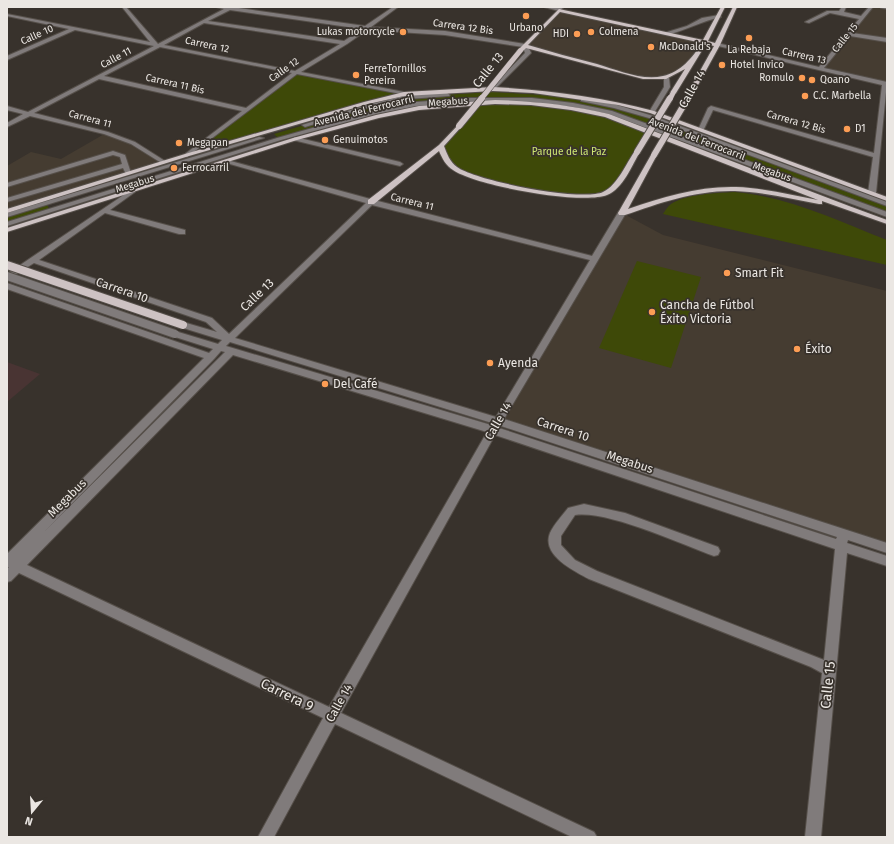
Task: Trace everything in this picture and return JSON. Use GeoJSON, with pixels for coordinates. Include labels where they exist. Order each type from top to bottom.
{"type":"FeatureCollection","features":[{"type":"Feature","properties":{"kind":"main road","name":"Calle 14"},"geometry":{"type":"LineString","coordinates":[[440,146],[445,160],[458,171],[472,177],[569,196],[588,197],[604,193],[615,185],[638,152],[705,42],[723,7]]}},
{"type":"Feature","properties":{"kind":"main road","name":"Calle 14"},"geometry":{"type":"LineString","coordinates":[[622,213],[717,45],[735,7]]}},
{"type":"Feature","properties":{"kind":"main road"},"geometry":{"type":"LineString","coordinates":[[561,8],[717,45]]}},
{"type":"Feature","properties":{"kind":"main road","name":"Calle 13"},"geometry":{"type":"LineString","coordinates":[[371,202],[440,146],[459,126],[520,51],[561,8]]}},
{"type":"Feature","properties":{"kind":"main road","name":"Carrera 12 Bis"},"geometry":{"type":"LineString","coordinates":[[525,46],[647,79],[666,78],[676,74],[695,59]]}},
{"type":"Feature","properties":{"kind":"main road","name":"Avenida del Ferrocarril"},"geometry":{"type":"LineString","coordinates":[[7,211],[163,162],[366,103],[404,94],[493,89],[577,96],[652,112],[887,199]]}},
{"type":"Feature","properties":{"kind":"main road","name":"Avenida del Ferrocarril"},"geometry":{"type":"LineString","coordinates":[[7,230],[295,139],[378,116],[419,108],[495,102],[531,103],[572,108],[607,116],[846,208],[887,222]]}},
{"type":"Feature","properties":{"kind":"main road"},"geometry":{"type":"LineString","coordinates":[[622,213],[686,194],[709,190],[735,189],[773,193],[846,208]]}},
{"type":"Feature","properties":{"kind":"main road","name":"Carrera 10"},"geometry":{"type":"LineString","coordinates":[[7,265],[183,325]]}},
{"type":"Feature","properties":{"kind":"street"},"geometry":{"type":"LineString","coordinates":[[124,7],[157,44]]}},
{"type":"Feature","properties":{"kind":"street","name":"Carrera 12 Bis"},"geometry":{"type":"LineString","coordinates":[[218,7],[367,28],[445,33],[525,46]]}},
{"type":"Feature","properties":{"kind":"street","name":"Calle 12"},"geometry":{"type":"LineString","coordinates":[[187,155],[297,72],[345,43],[396,7]]}},
{"type":"Feature","properties":{"kind":"street"},"geometry":{"type":"LineString","coordinates":[[546,7],[561,8]]}},
{"type":"Feature","properties":{"kind":"street"},"geometry":{"type":"LineString","coordinates":[[841,13],[844,7]]}},
{"type":"Feature","properties":{"kind":"street","name":"Calle 15"},"geometry":{"type":"LineString","coordinates":[[820,69],[871,7]]}},
{"type":"Feature","properties":{"kind":"street"},"geometry":{"type":"LineString","coordinates":[[883,7],[887,8]]}},
{"type":"Feature","properties":{"kind":"street","name":"Calle 11"},"geometry":{"type":"LineString","coordinates":[[7,125],[99,77],[157,44],[231,8]]}},
{"type":"Feature","properties":{"kind":"street"},"geometry":{"type":"LineString","coordinates":[[807,22],[829,12],[841,13],[861,18]]}},
{"type":"Feature","properties":{"kind":"street","name":"Carrera 12"},"geometry":{"type":"LineString","coordinates":[[7,15],[404,94]]}},
{"type":"Feature","properties":{"kind":"street"},"geometry":{"type":"LineString","coordinates":[[667,33],[690,28],[704,19],[719,16]]}},
{"type":"Feature","properties":{"kind":"street"},"geometry":{"type":"LineString","coordinates":[[204,22],[345,43]]}},
{"type":"Feature","properties":{"kind":"street","name":"Calle 10"},"geometry":{"type":"LineString","coordinates":[[7,58],[75,28]]}},
{"type":"Feature","properties":{"kind":"street"},"geometry":{"type":"LineString","coordinates":[[849,34],[887,40]]}},
{"type":"Feature","properties":{"kind":"street","name":"Carrera 13"},"geometry":{"type":"LineString","coordinates":[[717,45],[886,84]]}},
{"type":"Feature","properties":{"kind":"street","name":"Calle 13"},"geometry":{"type":"LineString","coordinates":[[493,89],[528,53],[525,46]]}},
{"type":"Feature","properties":{"kind":"street","name":"Carrera 11 Bis"},"geometry":{"type":"LineString","coordinates":[[99,77],[247,110]]}},
{"type":"Feature","properties":{"kind":"street"},"geometry":{"type":"LineString","coordinates":[[652,112],[667,87],[666,78]]}},
{"type":"Feature","properties":{"kind":"street"},"geometry":{"type":"LineString","coordinates":[[872,194],[886,84]]}},
{"type":"Feature","properties":{"kind":"street","name":"Megabus"},"geometry":{"type":"LineString","coordinates":[[7,215],[369,106],[408,97],[493,92],[533,94],[576,99],[615,106],[651,116],[887,204]]}},
{"type":"Feature","properties":{"kind":"street","name":"Megabus"},"geometry":{"type":"LineString","coordinates":[[7,224],[279,139],[375,112],[416,104],[494,99],[532,100],[573,105],[610,112],[887,215]]}},
{"type":"Feature","properties":{"kind":"street","name":"Carrera 11"},"geometry":{"type":"LineString","coordinates":[[7,108],[106,133],[133,143],[163,162]]}},
{"type":"Feature","properties":{"kind":"street","name":"Carrera 12 Bis"},"geometry":{"type":"LineString","coordinates":[[701,130],[711,108],[877,156]]}},
{"type":"Feature","properties":{"kind":"street"},"geometry":{"type":"LineString","coordinates":[[295,139],[400,164]]}},
{"type":"Feature","properties":{"kind":"street"},"geometry":{"type":"LineString","coordinates":[[127,146],[133,143]]}},
{"type":"Feature","properties":{"kind":"street"},"geometry":{"type":"LineString","coordinates":[[7,184],[120,150]]}},
{"type":"Feature","properties":{"kind":"street"},"geometry":{"type":"LineString","coordinates":[[113,153],[123,156],[128,173]]}},
{"type":"Feature","properties":{"kind":"street","name":"Carrera 11"},"geometry":{"type":"LineString","coordinates":[[225,161],[371,202],[595,259]]}},
{"type":"Feature","properties":{"kind":"street"},"geometry":{"type":"LineString","coordinates":[[7,200],[126,165]]}},
{"type":"Feature","properties":{"kind":"street"},"geometry":{"type":"LineString","coordinates":[[7,277],[133,191]]}},
{"type":"Feature","properties":{"kind":"street","name":"Calle 13"},"geometry":{"type":"LineString","coordinates":[[9,561],[220,347],[230,340],[371,202]]}},
{"type":"Feature","properties":{"kind":"street"},"geometry":{"type":"LineString","coordinates":[[104,210],[182,232]]}},
{"type":"Feature","properties":{"kind":"street","name":"Calle 14"},"geometry":{"type":"LineString","coordinates":[[266,837],[495,425],[622,213]]}},
{"type":"Feature","properties":{"kind":"street","name":"Carrera 10"},"geometry":{"type":"LineString","coordinates":[[32,260],[209,320],[230,340]]}},
{"type":"Feature","properties":{"kind":"street"},"geometry":{"type":"LineString","coordinates":[[7,277],[175,334],[295,370],[495,425]]}},
{"type":"Feature","properties":{"kind":"street"},"geometry":{"type":"LineString","coordinates":[[7,286],[211,356]]}},
{"type":"Feature","properties":{"kind":"street","name":"Carrera 10"},"geometry":{"type":"LineString","coordinates":[[183,325],[495,425],[842,539],[887,548]]}},
{"type":"Feature","properties":{"kind":"street","name":"Megabus"},"geometry":{"type":"LineString","coordinates":[[7,577],[9,561],[232,350]]}},
{"type":"Feature","properties":{"kind":"street"},"geometry":{"type":"LineString","coordinates":[[714,551],[625,518],[584,509],[572,511],[554,535],[555,547],[571,564],[593,575],[815,662],[830,670]]}},
{"type":"Feature","properties":{"kind":"street"},"geometry":{"type":"LineString","coordinates":[[842,539],[887,560]]}},
{"type":"Feature","properties":{"kind":"street","name":"Calle 15"},"geometry":{"type":"LineString","coordinates":[[813,837],[842,539]]}},
{"type":"Feature","properties":{"kind":"street","name":"Carrera 9"},"geometry":{"type":"LineString","coordinates":[[9,561],[589,837]]}},
{"type":"Feature","properties":{"kind":"shaded area"},"geometry":{"type":"Polygon","coordinates":[[[871,7],[887,7],[887,84],[820,69],[871,7]]]}},
{"type":"Feature","properties":{"kind":"shaded area"},"geometry":{"type":"Polygon","coordinates":[[[559,10],[705,42],[695,59],[676,74],[666,78],[647,79],[525,46],[559,10]]]}},
{"type":"Feature","properties":{"kind":"shaded area"},"geometry":{"type":"Polygon","coordinates":[[[106,133],[133,143],[163,162],[7,211],[7,166],[31,152],[61,159],[106,133]]]}},
{"type":"Feature","properties":{"kind":"shaded area"},"geometry":{"type":"Polygon","coordinates":[[[622,213],[663,235],[887,291],[887,548],[498,421],[622,213]]]}},
{"type":"Feature","properties":{"kind":"shaded area"},"geometry":{"type":"Polygon","coordinates":[[[7,362],[40,374],[7,402],[7,362]]]}},
{"type":"Feature","properties":{"kind":"green space"},"geometry":{"type":"Polygon","coordinates":[[[297,72],[404,94],[187,155],[297,72]]]}},
{"type":"Feature","properties":{"kind":"green space"},"geometry":{"type":"Polygon","coordinates":[[[493,92],[566,97],[605,104],[651,117],[887,204],[887,215],[610,112],[532,100],[416,104],[375,112],[279,139],[274,134],[369,106],[408,97],[493,92]]]}},
{"type":"Feature","properties":{"kind":"green space","name":"Parque de la Paz"},"geometry":{"type":"Polygon","coordinates":[[[476,103],[531,103],[607,115],[649,131],[615,185],[604,193],[569,196],[472,177],[458,171],[441,146],[476,103]]]}},
{"type":"Feature","properties":{"kind":"green space"},"geometry":{"type":"Polygon","coordinates":[[[734,192],[755,195],[793,204],[831,217],[887,240],[887,265],[663,214],[671,204],[685,198],[734,192]]]}},
{"type":"Feature","properties":{"kind":"green space"},"geometry":{"type":"Polygon","coordinates":[[[46,203],[50,210],[7,224],[7,215],[46,203]]]}},
{"type":"Feature","properties":{"kind":"green space","name":"Cancha de Fútbol Éxito Victoria"},"geometry":{"type":"Polygon","coordinates":[[[637,261],[701,277],[671,368],[599,348],[637,261]]]}},
{"type":"Feature","properties":{"kind":"place","name":"Urbano"},"geometry":{"type":"Point","coordinates":[526,16]}},
{"type":"Feature","properties":{"kind":"place","name":"Lukas motorcycle"},"geometry":{"type":"Point","coordinates":[403,32]}},
{"type":"Feature","properties":{"kind":"place","name":"Colmena"},"geometry":{"type":"Point","coordinates":[591,32]}},
{"type":"Feature","properties":{"kind":"place","name":"HDI"},"geometry":{"type":"Point","coordinates":[577,34]}},
{"type":"Feature","properties":{"kind":"place","name":"La Rebaja"},"geometry":{"type":"Point","coordinates":[749,38]}},
{"type":"Feature","properties":{"kind":"place","name":"McDonald's"},"geometry":{"type":"Point","coordinates":[651,47]}},
{"type":"Feature","properties":{"kind":"place","name":"Hotel Invico"},"geometry":{"type":"Point","coordinates":[722,65]}},
{"type":"Feature","properties":{"kind":"place","name":"FerreTornillos Pereira"},"geometry":{"type":"Point","coordinates":[356,75]}},
{"type":"Feature","properties":{"kind":"place","name":"Romulo"},"geometry":{"type":"Point","coordinates":[802,78]}},
{"type":"Feature","properties":{"kind":"place","name":"Qoano"},"geometry":{"type":"Point","coordinates":[812,80]}},
{"type":"Feature","properties":{"kind":"place","name":"C.C. Marbella"},"geometry":{"type":"Point","coordinates":[805,96]}},
{"type":"Feature","properties":{"kind":"place","name":"D1"},"geometry":{"type":"Point","coordinates":[847,129]}},
{"type":"Feature","properties":{"kind":"place","name":"Genuimotos"},"geometry":{"type":"Point","coordinates":[325,140]}},
{"type":"Feature","properties":{"kind":"place","name":"Megapan"},"geometry":{"type":"Point","coordinates":[179,143]}},
{"type":"Feature","properties":{"kind":"place","name":"Ferrocarril"},"geometry":{"type":"Point","coordinates":[174,168]}},
{"type":"Feature","properties":{"kind":"place","name":"Smart Fit"},"geometry":{"type":"Point","coordinates":[727,273]}},
{"type":"Feature","properties":{"kind":"place","name":"Cancha de Fútbol Éxito Victoria"},"geometry":{"type":"Point","coordinates":[652,312]}},
{"type":"Feature","properties":{"kind":"place","name":"Éxito"},"geometry":{"type":"Point","coordinates":[797,349]}},
{"type":"Feature","properties":{"kind":"place","name":"Ayenda"},"geometry":{"type":"Point","coordinates":[490,363]}},
{"type":"Feature","properties":{"kind":"place","name":"Del Café"},"geometry":{"type":"Point","coordinates":[325,384]}}]}
